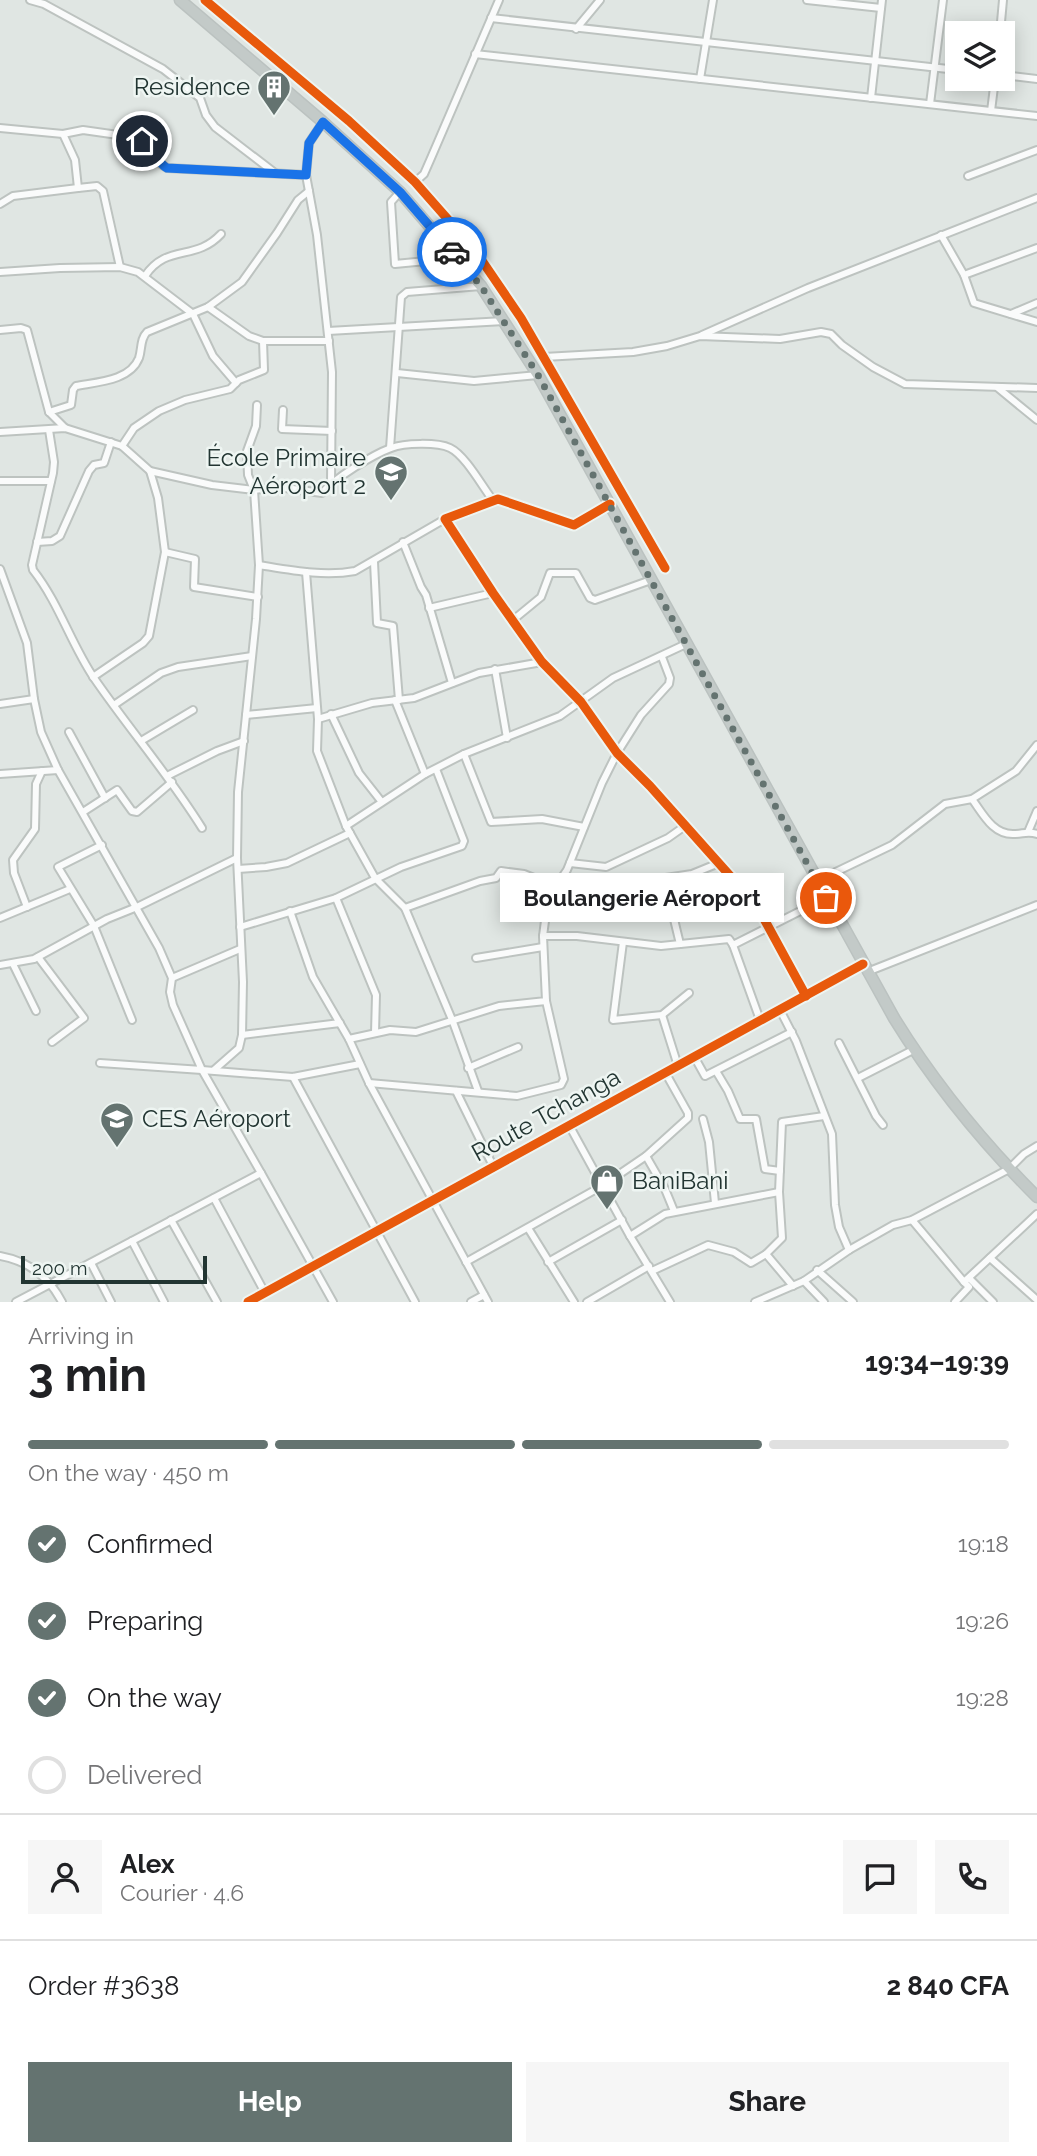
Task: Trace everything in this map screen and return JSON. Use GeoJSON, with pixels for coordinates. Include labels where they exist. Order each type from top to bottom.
{"type":"FeatureCollection","features":[{"type":"Feature","properties":{"kind":"highway"},"geometry":{"type":"LineString","coordinates":[[180,0],[323,122],[400,192],[481,286],[538,375],[826,898],[913,1050],[967,1122],[1037,1197]]}},
{"type":"Feature","properties":{"kind":"street"},"geometry":{"type":"LineString","coordinates":[[30,0],[45,2],[163,69],[200,98],[206,115],[215,127],[275,173]]}},
{"type":"Feature","properties":{"kind":"street"},"geometry":{"type":"LineString","coordinates":[[205,0],[349,121],[415,182],[474,249],[544,357],[665,568]]}},
{"type":"Feature","properties":{"kind":"street"},"geometry":{"type":"LineString","coordinates":[[415,182],[424,174],[432,158],[499,0]]}},
{"type":"Feature","properties":{"kind":"street"},"geometry":{"type":"LineString","coordinates":[[576,29],[600,0]]}},
{"type":"Feature","properties":{"kind":"street"},"geometry":{"type":"LineString","coordinates":[[700,79],[713,0]]}},
{"type":"Feature","properties":{"kind":"street"},"geometry":{"type":"LineString","coordinates":[[807,0],[882,4],[871,98]]}},
{"type":"Feature","properties":{"kind":"street"},"geometry":{"type":"LineString","coordinates":[[930,104],[943,0]]}},
{"type":"Feature","properties":{"kind":"street"},"geometry":{"type":"LineString","coordinates":[[1000,21],[1003,0]]}},
{"type":"Feature","properties":{"kind":"street"},"geometry":{"type":"LineString","coordinates":[[491,18],[945,69]]}},
{"type":"Feature","properties":{"kind":"street"},"geometry":{"type":"LineString","coordinates":[[475,54],[1037,116]]}},
{"type":"Feature","properties":{"kind":"street"},"geometry":{"type":"LineString","coordinates":[[1015,76],[1037,79]]}},
{"type":"Feature","properties":{"kind":"street"},"geometry":{"type":"LineString","coordinates":[[991,111],[994,91]]}},
{"type":"Feature","properties":{"kind":"street"},"geometry":{"type":"LineString","coordinates":[[323,122],[309,143],[306,175],[317,235],[332,372],[331,482]]}},
{"type":"Feature","properties":{"kind":"street"},"geometry":{"type":"LineString","coordinates":[[0,128],[63,134],[83,130],[111,132],[151,146],[161,164],[167,168],[306,175]]}},
{"type":"Feature","properties":{"kind":"street"},"geometry":{"type":"LineString","coordinates":[[63,134],[75,160],[78,188]]}},
{"type":"Feature","properties":{"kind":"street"},"geometry":{"type":"LineString","coordinates":[[968,177],[1037,150]]}},
{"type":"Feature","properties":{"kind":"street"},"geometry":{"type":"LineString","coordinates":[[0,204],[13,196],[97,186],[103,191],[120,267]]}},
{"type":"Feature","properties":{"kind":"street"},"geometry":{"type":"LineString","coordinates":[[49,412],[72,405],[73,390],[76,386],[116,378],[127,373],[139,356],[146,332],[208,307],[250,273],[298,200],[309,191]]}},
{"type":"Feature","properties":{"kind":"street"},"geometry":{"type":"LineString","coordinates":[[400,192],[391,202],[395,264],[457,258]]}},
{"type":"Feature","properties":{"kind":"street"},"geometry":{"type":"LineString","coordinates":[[544,357],[633,352],[700,337],[808,288],[1037,198]]}},
{"type":"Feature","properties":{"kind":"street"},"geometry":{"type":"LineString","coordinates":[[145,276],[161,258],[204,248],[221,234]]}},
{"type":"Feature","properties":{"kind":"street"},"geometry":{"type":"LineString","coordinates":[[941,235],[964,275],[974,303],[1037,322]]}},
{"type":"Feature","properties":{"kind":"street"},"geometry":{"type":"LineString","coordinates":[[964,275],[1037,248]]}},
{"type":"Feature","properties":{"kind":"street"},"geometry":{"type":"LineString","coordinates":[[0,272],[120,267],[145,276],[193,314],[213,356],[236,383]]}},
{"type":"Feature","properties":{"kind":"street"},"geometry":{"type":"LineString","coordinates":[[390,448],[400,301],[403,293],[481,286]]}},
{"type":"Feature","properties":{"kind":"street"},"geometry":{"type":"LineString","coordinates":[[1011,314],[1037,303]]}},
{"type":"Feature","properties":{"kind":"street"},"geometry":{"type":"LineString","coordinates":[[208,307],[249,336],[263,341],[328,341]]}},
{"type":"Feature","properties":{"kind":"street"},"geometry":{"type":"LineString","coordinates":[[328,331],[504,321]]}},
{"type":"Feature","properties":{"kind":"street"},"geometry":{"type":"LineString","coordinates":[[0,330],[27,330],[49,412],[65,428]]}},
{"type":"Feature","properties":{"kind":"street"},"geometry":{"type":"LineString","coordinates":[[700,337],[780,339],[810,333],[831,334],[873,368],[905,384],[1037,388]]}},
{"type":"Feature","properties":{"kind":"street"},"geometry":{"type":"LineString","coordinates":[[122,446],[134,428],[159,411],[185,400],[230,389],[236,383],[255,376],[265,368],[263,341]]}},
{"type":"Feature","properties":{"kind":"street"},"geometry":{"type":"LineString","coordinates":[[397,373],[474,381],[538,375]]}},
{"type":"Feature","properties":{"kind":"street"},"geometry":{"type":"LineString","coordinates":[[991,386],[1001,389],[1037,420]]}},
{"type":"Feature","properties":{"kind":"street"},"geometry":{"type":"LineString","coordinates":[[214,1070],[239,1048],[242,1035],[237,792],[258,597],[259,565],[254,490],[248,475],[247,451],[256,426],[257,405]]}},
{"type":"Feature","properties":{"kind":"street"},"geometry":{"type":"LineString","coordinates":[[283,410],[282,429],[332,431]]}},
{"type":"Feature","properties":{"kind":"street"},"geometry":{"type":"LineString","coordinates":[[0,432],[65,428],[122,446],[150,471],[212,485],[254,490],[278,487],[322,493],[331,482],[390,448],[426,444],[450,448],[463,460],[492,499]]}},
{"type":"Feature","properties":{"kind":"street"},"geometry":{"type":"LineString","coordinates":[[49,430],[54,463],[33,570],[56,603],[93,677],[202,828]]}},
{"type":"Feature","properties":{"kind":"street"},"geometry":{"type":"LineString","coordinates":[[37,542],[52,541],[60,536],[89,471],[94,465],[104,463],[111,442]]}},
{"type":"Feature","properties":{"kind":"street"},"geometry":{"type":"LineString","coordinates":[[93,677],[143,643],[149,636],[165,552],[158,498],[150,471]]}},
{"type":"Feature","properties":{"kind":"street"},"geometry":{"type":"LineString","coordinates":[[0,481],[51,481]]}},
{"type":"Feature","properties":{"kind":"street"},"geometry":{"type":"LineString","coordinates":[[259,565],[306,572],[355,571],[445,519],[492,499],[504,499],[574,525],[610,504]]}},
{"type":"Feature","properties":{"kind":"street"},"geometry":{"type":"LineString","coordinates":[[445,519],[542,662],[581,702],[617,753],[757,906],[806,996]]}},
{"type":"Feature","properties":{"kind":"street"},"geometry":{"type":"LineString","coordinates":[[403,542],[429,608],[452,683]]}},
{"type":"Feature","properties":{"kind":"street"},"geometry":{"type":"LineString","coordinates":[[165,552],[195,559],[194,587],[258,597]]}},
{"type":"Feature","properties":{"kind":"street"},"geometry":{"type":"LineString","coordinates":[[374,562],[377,623],[393,626],[397,700],[425,775]]}},
{"type":"Feature","properties":{"kind":"street"},"geometry":{"type":"LineString","coordinates":[[306,572],[318,719],[317,751],[348,830],[375,878],[405,908],[453,1022],[478,1091]]}},
{"type":"Feature","properties":{"kind":"street"},"geometry":{"type":"LineString","coordinates":[[513,620],[541,597],[550,573],[576,573],[592,600],[651,580]]}},
{"type":"Feature","properties":{"kind":"street"},"geometry":{"type":"LineString","coordinates":[[1,575],[27,643],[41,732],[58,770],[159,948],[172,978],[170,992],[173,1005],[202,1070],[333,1302]]}},
{"type":"Feature","properties":{"kind":"street"},"geometry":{"type":"LineString","coordinates":[[429,608],[493,593]]}},
{"type":"Feature","properties":{"kind":"street"},"geometry":{"type":"LineString","coordinates":[[238,869],[287,863],[348,830],[381,802],[425,775],[464,754],[560,716],[613,678],[686,644]]}},
{"type":"Feature","properties":{"kind":"street"},"geometry":{"type":"LineString","coordinates":[[114,705],[161,673],[178,667],[252,656]]}},
{"type":"Feature","properties":{"kind":"street"},"geometry":{"type":"LineString","coordinates":[[369,1083],[517,1096],[564,1084],[546,1001],[543,936],[546,904],[570,863],[617,753],[641,715],[670,681],[662,657]]}},
{"type":"Feature","properties":{"kind":"street"},"geometry":{"type":"LineString","coordinates":[[318,719],[365,704],[425,695],[471,675],[542,662]]}},
{"type":"Feature","properties":{"kind":"street"},"geometry":{"type":"LineString","coordinates":[[495,669],[507,738]]}},
{"type":"Feature","properties":{"kind":"street"},"geometry":{"type":"LineString","coordinates":[[0,704],[34,699]]}},
{"type":"Feature","properties":{"kind":"street"},"geometry":{"type":"LineString","coordinates":[[246,715],[317,708]]}},
{"type":"Feature","properties":{"kind":"street"},"geometry":{"type":"LineString","coordinates":[[141,741],[193,710]]}},
{"type":"Feature","properties":{"kind":"street"},"geometry":{"type":"LineString","coordinates":[[331,714],[359,773],[381,802]]}},
{"type":"Feature","properties":{"kind":"street"},"geometry":{"type":"LineString","coordinates":[[69,732],[105,798]]}},
{"type":"Feature","properties":{"kind":"street"},"geometry":{"type":"LineString","coordinates":[[83,812],[118,790],[132,811],[137,812],[169,779],[226,747],[244,741]]}},
{"type":"Feature","properties":{"kind":"street"},"geometry":{"type":"LineString","coordinates":[[817,881],[892,845],[945,804],[972,799],[1016,771],[1037,745]]}},
{"type":"Feature","properties":{"kind":"street"},"geometry":{"type":"LineString","coordinates":[[464,754],[491,822],[542,819],[584,827]]}},
{"type":"Feature","properties":{"kind":"street"},"geometry":{"type":"LineString","coordinates":[[240,928],[336,898],[375,878],[464,845],[436,769]]}},
{"type":"Feature","properties":{"kind":"street"},"geometry":{"type":"LineString","coordinates":[[0,774],[58,770]]}},
{"type":"Feature","properties":{"kind":"street"},"geometry":{"type":"LineString","coordinates":[[27,907],[14,873],[13,860],[35,829],[36,784],[42,771]]}},
{"type":"Feature","properties":{"kind":"street"},"geometry":{"type":"LineString","coordinates":[[972,799],[995,828],[1012,834],[1037,834]]}},
{"type":"Feature","properties":{"kind":"street"},"geometry":{"type":"LineString","coordinates":[[1028,832],[1037,811]]}},
{"type":"Feature","properties":{"kind":"street"},"geometry":{"type":"LineString","coordinates":[[570,863],[606,867],[668,838],[685,826]]}},
{"type":"Feature","properties":{"kind":"street"},"geometry":{"type":"LineString","coordinates":[[102,845],[58,866],[94,926],[132,1020]]}},
{"type":"Feature","properties":{"kind":"street"},"geometry":{"type":"LineString","coordinates":[[0,965],[38,957],[94,926],[137,908],[237,858]]}},
{"type":"Feature","properties":{"kind":"street"},"geometry":{"type":"LineString","coordinates":[[405,908],[480,881],[496,878],[502,871],[524,874],[556,887],[625,889],[664,878],[692,874],[719,863]]}},
{"type":"Feature","properties":{"kind":"street"},"geometry":{"type":"LineString","coordinates":[[664,878],[680,944]]}},
{"type":"Feature","properties":{"kind":"street"},"geometry":{"type":"LineString","coordinates":[[0,918],[70,889]]}},
{"type":"Feature","properties":{"kind":"street"},"geometry":{"type":"LineString","coordinates":[[336,898],[376,995],[375,1033]]}},
{"type":"Feature","properties":{"kind":"street"},"geometry":{"type":"LineString","coordinates":[[733,945],[826,898]]}},
{"type":"Feature","properties":{"kind":"street","name":"Route Tchanga"},"geometry":{"type":"LineString","coordinates":[[248,1302],[806,996],[865,968],[1037,905]]}},
{"type":"Feature","properties":{"kind":"street"},"geometry":{"type":"LineString","coordinates":[[290,911],[313,977],[349,1039],[369,1083],[486,1299],[471,1302]]}},
{"type":"Feature","properties":{"kind":"street"},"geometry":{"type":"LineString","coordinates":[[543,936],[577,936],[661,946],[729,939],[760,1020]]}},
{"type":"Feature","properties":{"kind":"street"},"geometry":{"type":"LineString","coordinates":[[623,942],[613,1020],[662,1015],[689,993]]}},
{"type":"Feature","properties":{"kind":"street"},"geometry":{"type":"LineString","coordinates":[[475,958],[543,947]]}},
{"type":"Feature","properties":{"kind":"street"},"geometry":{"type":"LineString","coordinates":[[172,978],[240,949]]}},
{"type":"Feature","properties":{"kind":"street"},"geometry":{"type":"LineString","coordinates":[[38,957],[84,1018],[52,1042]]}},
{"type":"Feature","properties":{"kind":"street"},"geometry":{"type":"LineString","coordinates":[[13,964],[36,1011]]}},
{"type":"Feature","properties":{"kind":"street"},"geometry":{"type":"LineString","coordinates":[[349,1039],[395,1030],[416,1032],[499,1006],[546,1001]]}},
{"type":"Feature","properties":{"kind":"street"},"geometry":{"type":"LineString","coordinates":[[780,1010],[792,1032],[832,1133],[835,1205],[839,1227],[849,1250]]}},
{"type":"Feature","properties":{"kind":"street"},"geometry":{"type":"LineString","coordinates":[[662,1015],[678,1066]]}},
{"type":"Feature","properties":{"kind":"street"},"geometry":{"type":"LineString","coordinates":[[242,1035],[340,1023]]}},
{"type":"Feature","properties":{"kind":"street"},"geometry":{"type":"LineString","coordinates":[[695,1058],[704,1076],[792,1032]]}},
{"type":"Feature","properties":{"kind":"street"},"geometry":{"type":"LineString","coordinates":[[839,1043],[883,1125]]}},
{"type":"Feature","properties":{"kind":"street"},"geometry":{"type":"LineString","coordinates":[[468,1068],[518,1047]]}},
{"type":"Feature","properties":{"kind":"street"},"geometry":{"type":"LineString","coordinates":[[858,1078],[913,1050]]}},
{"type":"Feature","properties":{"kind":"street"},"geometry":{"type":"LineString","coordinates":[[100,1063],[293,1077],[360,1064]]}},
{"type":"Feature","properties":{"kind":"street"},"geometry":{"type":"LineString","coordinates":[[716,1071],[740,1119],[757,1121],[765,1169],[780,1171]]}},
{"type":"Feature","properties":{"kind":"street"},"geometry":{"type":"LineString","coordinates":[[466,1262],[602,1186],[646,1156],[689,1116],[666,1072]]}},
{"type":"Feature","properties":{"kind":"street"},"geometry":{"type":"LineString","coordinates":[[293,1077],[415,1302]]}},
{"type":"Feature","properties":{"kind":"street"},"geometry":{"type":"LineString","coordinates":[[456,1091],[492,1166]]}},
{"type":"Feature","properties":{"kind":"street"},"geometry":{"type":"LineString","coordinates":[[587,1302],[705,1245],[734,1252],[751,1263],[766,1254],[782,1238],[779,1192],[782,1122],[824,1116]]}},
{"type":"Feature","properties":{"kind":"street"},"geometry":{"type":"LineString","coordinates":[[703,1119],[709,1142],[715,1203]]}},
{"type":"Feature","properties":{"kind":"street"},"geometry":{"type":"LineString","coordinates":[[569,1125],[670,1302]]}},
{"type":"Feature","properties":{"kind":"street"},"geometry":{"type":"LineString","coordinates":[[755,1302],[804,1281],[817,1270],[892,1225],[912,1220],[1009,1169],[1037,1146]]}},
{"type":"Feature","properties":{"kind":"street"},"geometry":{"type":"LineString","coordinates":[[646,1156],[674,1211]]}},
{"type":"Feature","properties":{"kind":"street"},"geometry":{"type":"LineString","coordinates":[[16,1302],[261,1173]]}},
{"type":"Feature","properties":{"kind":"street"},"geometry":{"type":"LineString","coordinates":[[630,1236],[664,1214],[674,1211],[779,1192]]}},
{"type":"Feature","properties":{"kind":"street"},"geometry":{"type":"LineString","coordinates":[[214,1198],[265,1293]]}},
{"type":"Feature","properties":{"kind":"street"},"geometry":{"type":"LineString","coordinates":[[967,1280],[1037,1214]]}},
{"type":"Feature","properties":{"kind":"street"},"geometry":{"type":"LineString","coordinates":[[171,1220],[217,1302]]}},
{"type":"Feature","properties":{"kind":"street"},"geometry":{"type":"LineString","coordinates":[[548,1262],[622,1220]]}},
{"type":"Feature","properties":{"kind":"street"},"geometry":{"type":"LineString","coordinates":[[912,1220],[967,1280],[993,1302]]}},
{"type":"Feature","properties":{"kind":"street"},"geometry":{"type":"LineString","coordinates":[[528,1227],[574,1302]]}},
{"type":"Feature","properties":{"kind":"street"},"geometry":{"type":"LineString","coordinates":[[132,1241],[164,1302]]}},
{"type":"Feature","properties":{"kind":"street"},"geometry":{"type":"LineString","coordinates":[[766,1254],[793,1286]]}},
{"type":"Feature","properties":{"kind":"street"},"geometry":{"type":"LineString","coordinates":[[0,1256],[24,1263],[52,1283],[62,1302]]}},
{"type":"Feature","properties":{"kind":"street"},"geometry":{"type":"LineString","coordinates":[[989,1258],[1037,1300]]}},
{"type":"Feature","properties":{"kind":"street"},"geometry":{"type":"LineString","coordinates":[[91,1263],[111,1302]]}},
{"type":"Feature","properties":{"kind":"street"},"geometry":{"type":"LineString","coordinates":[[817,1270],[853,1302]]}},
{"type":"Feature","properties":{"kind":"street"},"geometry":{"type":"LineString","coordinates":[[955,1302],[969,1287],[967,1280]]}},
{"type":"Feature","properties":{"kind":"street"},"geometry":{"type":"LineString","coordinates":[[804,1281],[824,1302]]}},
{"type":"Feature","properties":{"kind":"cycle path"},"geometry":{"type":"LineString","coordinates":[[205,0],[349,121],[415,182],[474,249],[521,318],[665,568]]}},
{"type":"Feature","properties":{"kind":"cycle path"},"geometry":{"type":"LineString","coordinates":[[610,504],[574,525],[498,499],[445,519],[542,662],[581,702],[617,753],[757,906],[806,996]]}},
{"type":"Feature","properties":{"kind":"cycle path"},"geometry":{"type":"LineString","coordinates":[[248,1302],[863,964]]}},
{"type":"Feature","properties":{"kind":"way so far"},"geometry":{"type":"LineString","coordinates":[[452,252],[481,286],[538,375],[826,898]]}},
{"type":"Feature","properties":{"kind":"place","name":"Residence"},"geometry":{"type":"Point","coordinates":[274,117]}},
{"type":"Feature","properties":{"kind":"place","name":"École Primaire Aéroport 2"},"geometry":{"type":"Point","coordinates":[391,502]}},
{"type":"Feature","properties":{"kind":"place","name":"Boulangerie Aéroport"},"geometry":{"type":"Point","coordinates":[826,898]}},
{"type":"Feature","properties":{"kind":"place","name":"CES Aéroport"},"geometry":{"type":"Point","coordinates":[117,1149]}},
{"type":"Feature","properties":{"kind":"place","name":"BaniBani"},"geometry":{"type":"Point","coordinates":[607,1211]}},
{"type":"Feature","properties":{"kind":"route"},"geometry":{"type":"LineString","coordinates":[[142,141],[154,149],[163,167],[167,168],[306,175],[309,143],[323,122],[400,192],[452,252]]}}]}
